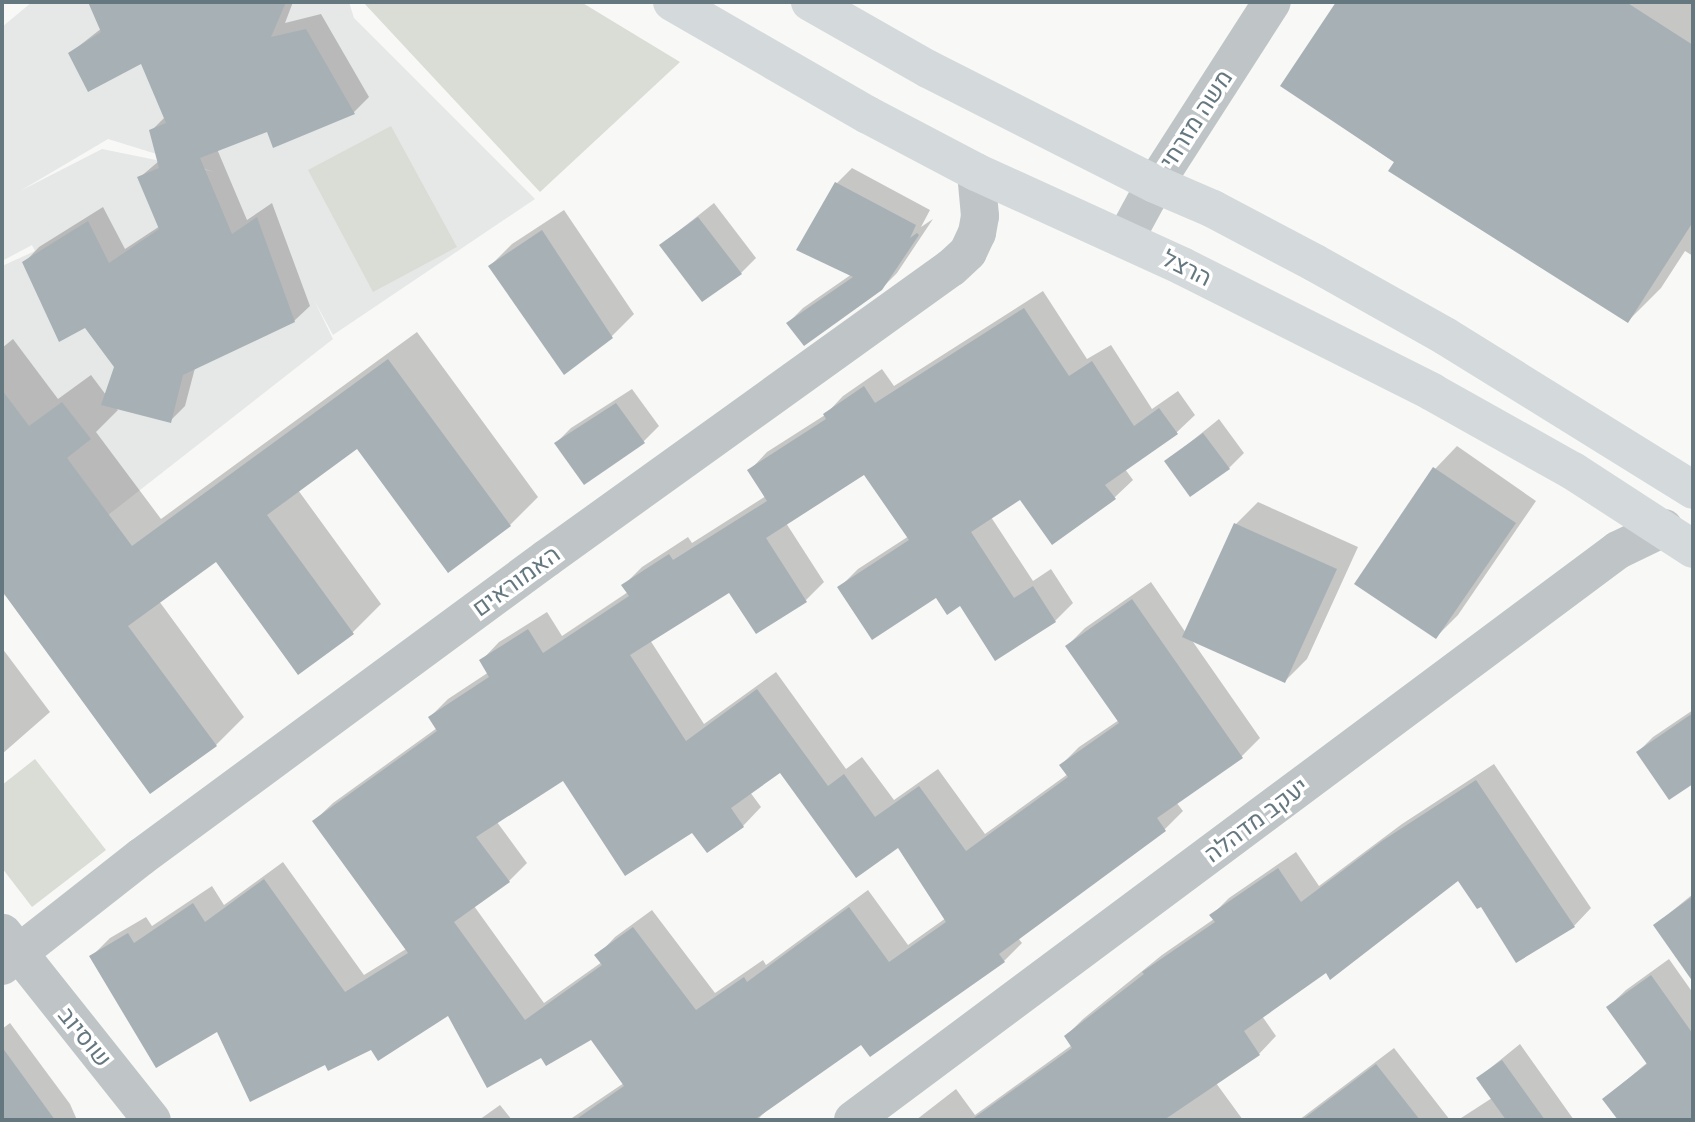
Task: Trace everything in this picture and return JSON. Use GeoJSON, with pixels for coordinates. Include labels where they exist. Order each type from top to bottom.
{"type":"FeatureCollection","features":[{"type":"Feature","properties":{"kind":"main road","name":"הרצל"},"geometry":{"type":"LineString","coordinates":[[672,2],[868,115],[976,172],[1125,239],[1432,392],[1535,448],[1678,538]]}},
{"type":"Feature","properties":{"kind":"main road"},"geometry":{"type":"LineString","coordinates":[[810,2],[928,69],[1155,184],[1213,208],[1433,330],[1693,490]]}},
{"type":"Feature","properties":{"kind":"street","name":"משה מזרחי"},"geometry":{"type":"LineString","coordinates":[[1125,239],[1155,184],[1272,2]]}},
{"type":"Feature","properties":{"kind":"street","name":"האמוראים"},"geometry":{"type":"LineString","coordinates":[[7,950],[141,857],[502,591],[951,268],[968,253],[977,233],[979,216],[976,172]]}},
{"type":"Feature","properties":{"kind":"street","name":"יעקב מדהלה"},"geometry":{"type":"LineString","coordinates":[[853,1120],[1618,550],[1678,538]]}},
{"type":"Feature","properties":{"kind":"street","name":"שוסיוב"},"geometry":{"type":"LineString","coordinates":[[7,950],[152,1120]]}},
{"type":"Feature","properties":{"kind":"shaded area"},"geometry":{"type":"Polygon","coordinates":[[[32,2],[349,2],[354,18],[535,199],[333,335],[314,300],[333,339],[2,598],[2,266],[35,251],[32,245],[2,261],[2,27],[32,2]],[[108,139],[20,191],[102,149],[215,172],[108,139]]]}},
{"type":"Feature","properties":{"kind":"shaded area"},"geometry":{"type":"Polygon","coordinates":[[[363,2],[581,2],[680,62],[540,192],[363,2]]]}},
{"type":"Feature","properties":{"kind":"shaded area"},"geometry":{"type":"Polygon","coordinates":[[[391,126],[457,247],[373,292],[308,170],[391,126]]]}},
{"type":"Feature","properties":{"kind":"shaded area"},"geometry":{"type":"Polygon","coordinates":[[[35,759],[106,850],[32,907],[2,868],[2,785],[35,759]]]}},
{"type":"Feature","properties":{"kind":"building"},"geometry":{"type":"Polygon","coordinates":[[[88,2],[286,2],[271,37],[306,29],[355,114],[273,148],[267,132],[200,158],[232,234],[257,217],[295,322],[183,375],[171,423],[101,405],[114,367],[85,328],[59,342],[22,262],[88,221],[109,263],[159,229],[137,177],[159,168],[149,130],[166,123],[141,64],[88,92],[68,53],[101,32],[88,2]]]}},
{"type":"Feature","properties":{"kind":"building"},"geometry":{"type":"Polygon","coordinates":[[[1336,2],[1626,2],[1693,45],[1693,222],[1628,323],[1388,171],[1394,162],[1280,86],[1336,2]]]}},
{"type":"Feature","properties":{"kind":"building"},"geometry":{"type":"Polygon","coordinates":[[[835,182],[916,225],[910,238],[917,233],[919,235],[882,290],[804,346],[786,323],[853,277],[796,250],[835,182]]]}},
{"type":"Feature","properties":{"kind":"building"},"geometry":{"type":"Polygon","coordinates":[[[698,217],[742,274],[702,302],[659,245],[698,217]]]}},
{"type":"Feature","properties":{"kind":"building"},"geometry":{"type":"Polygon","coordinates":[[[542,230],[613,338],[564,375],[488,266],[542,230]]]}},
{"type":"Feature","properties":{"kind":"building"},"geometry":{"type":"Polygon","coordinates":[[[1024,308],[1069,376],[1092,361],[1134,426],[1159,408],[1178,434],[1105,485],[1116,499],[1052,545],[1020,500],[971,532],[1014,598],[1033,586],[1056,622],[995,661],[960,606],[947,615],[936,598],[872,640],[837,587],[909,540],[864,475],[766,538],[807,602],[756,634],[729,593],[630,655],[686,741],[757,689],[828,786],[844,774],[875,817],[919,786],[966,851],[1068,777],[1059,765],[1119,723],[1065,646],[1132,599],[1243,758],[1157,818],[1166,831],[999,954],[1005,962],[870,1057],[861,1045],[754,1120],[575,1120],[624,1086],[591,1040],[546,1066],[541,1058],[487,1088],[448,1016],[378,1061],[371,1050],[328,1071],[325,1065],[250,1102],[217,1032],[156,1068],[89,956],[128,933],[134,943],[193,903],[205,922],[264,879],[345,992],[408,953],[312,821],[437,731],[428,717],[489,677],[479,660],[528,629],[543,653],[629,596],[621,585],[669,554],[673,560],[767,501],[747,470],[826,419],[823,414],[864,386],[875,403],[1024,308]],[[780,773],[731,808],[744,827],[707,853],[692,833],[625,876],[563,781],[476,837],[510,882],[454,922],[525,1020],[602,965],[594,955],[633,927],[696,1010],[744,977],[747,982],[849,907],[889,962],[946,922],[898,848],[856,878],[780,773]]]}},
{"type":"Feature","properties":{"kind":"building"},"geometry":{"type":"Polygon","coordinates":[[[388,359],[511,526],[448,573],[357,449],[267,515],[354,634],[298,675],[216,562],[128,626],[217,746],[150,794],[2,591],[2,390],[29,426],[62,402],[91,439],[67,458],[132,546],[388,359]]]}},
{"type":"Feature","properties":{"kind":"building"},"geometry":{"type":"Polygon","coordinates":[[[616,403],[645,443],[584,485],[554,443],[616,403]]]}},
{"type":"Feature","properties":{"kind":"building"},"geometry":{"type":"Polygon","coordinates":[[[1203,433],[1230,469],[1190,497],[1164,461],[1203,433]]]}},
{"type":"Feature","properties":{"kind":"building"},"geometry":{"type":"Polygon","coordinates":[[[1433,467],[1516,523],[1436,639],[1354,584],[1433,467]]]}},
{"type":"Feature","properties":{"kind":"building"},"geometry":{"type":"Polygon","coordinates":[[[1234,523],[1337,569],[1285,683],[1182,637],[1234,523]]]}},
{"type":"Feature","properties":{"kind":"building"},"geometry":{"type":"Polygon","coordinates":[[[1693,713],[1693,784],[1669,800],[1636,752],[1693,713]]]}},
{"type":"Feature","properties":{"kind":"building"},"geometry":{"type":"Polygon","coordinates":[[[1476,780],[1575,927],[1516,963],[1481,907],[1477,909],[1458,881],[1330,980],[1326,973],[1244,1031],[1260,1055],[1164,1120],[971,1120],[1072,1048],[1064,1036],[1144,974],[1142,972],[1215,922],[1209,915],[1278,868],[1301,902],[1382,841],[1476,780]]]}},
{"type":"Feature","properties":{"kind":"building"},"geometry":{"type":"Polygon","coordinates":[[[1693,896],[1693,982],[1653,925],[1693,896]]]}},
{"type":"Feature","properties":{"kind":"building"},"geometry":{"type":"Polygon","coordinates":[[[1651,975],[1693,1034],[1693,1120],[1618,1120],[1602,1099],[1647,1064],[1606,1007],[1651,975]]]}},
{"type":"Feature","properties":{"kind":"building"},"geometry":{"type":"Polygon","coordinates":[[[2,1047],[55,1120],[2,1120],[2,1047]]]}},
{"type":"Feature","properties":{"kind":"building"},"geometry":{"type":"Polygon","coordinates":[[[1502,1060],[1545,1120],[1506,1120],[1476,1078],[1502,1060]]]}},
{"type":"Feature","properties":{"kind":"building"},"geometry":{"type":"Polygon","coordinates":[[[1376,1064],[1420,1120],[1302,1120],[1376,1064]]]}}]}
